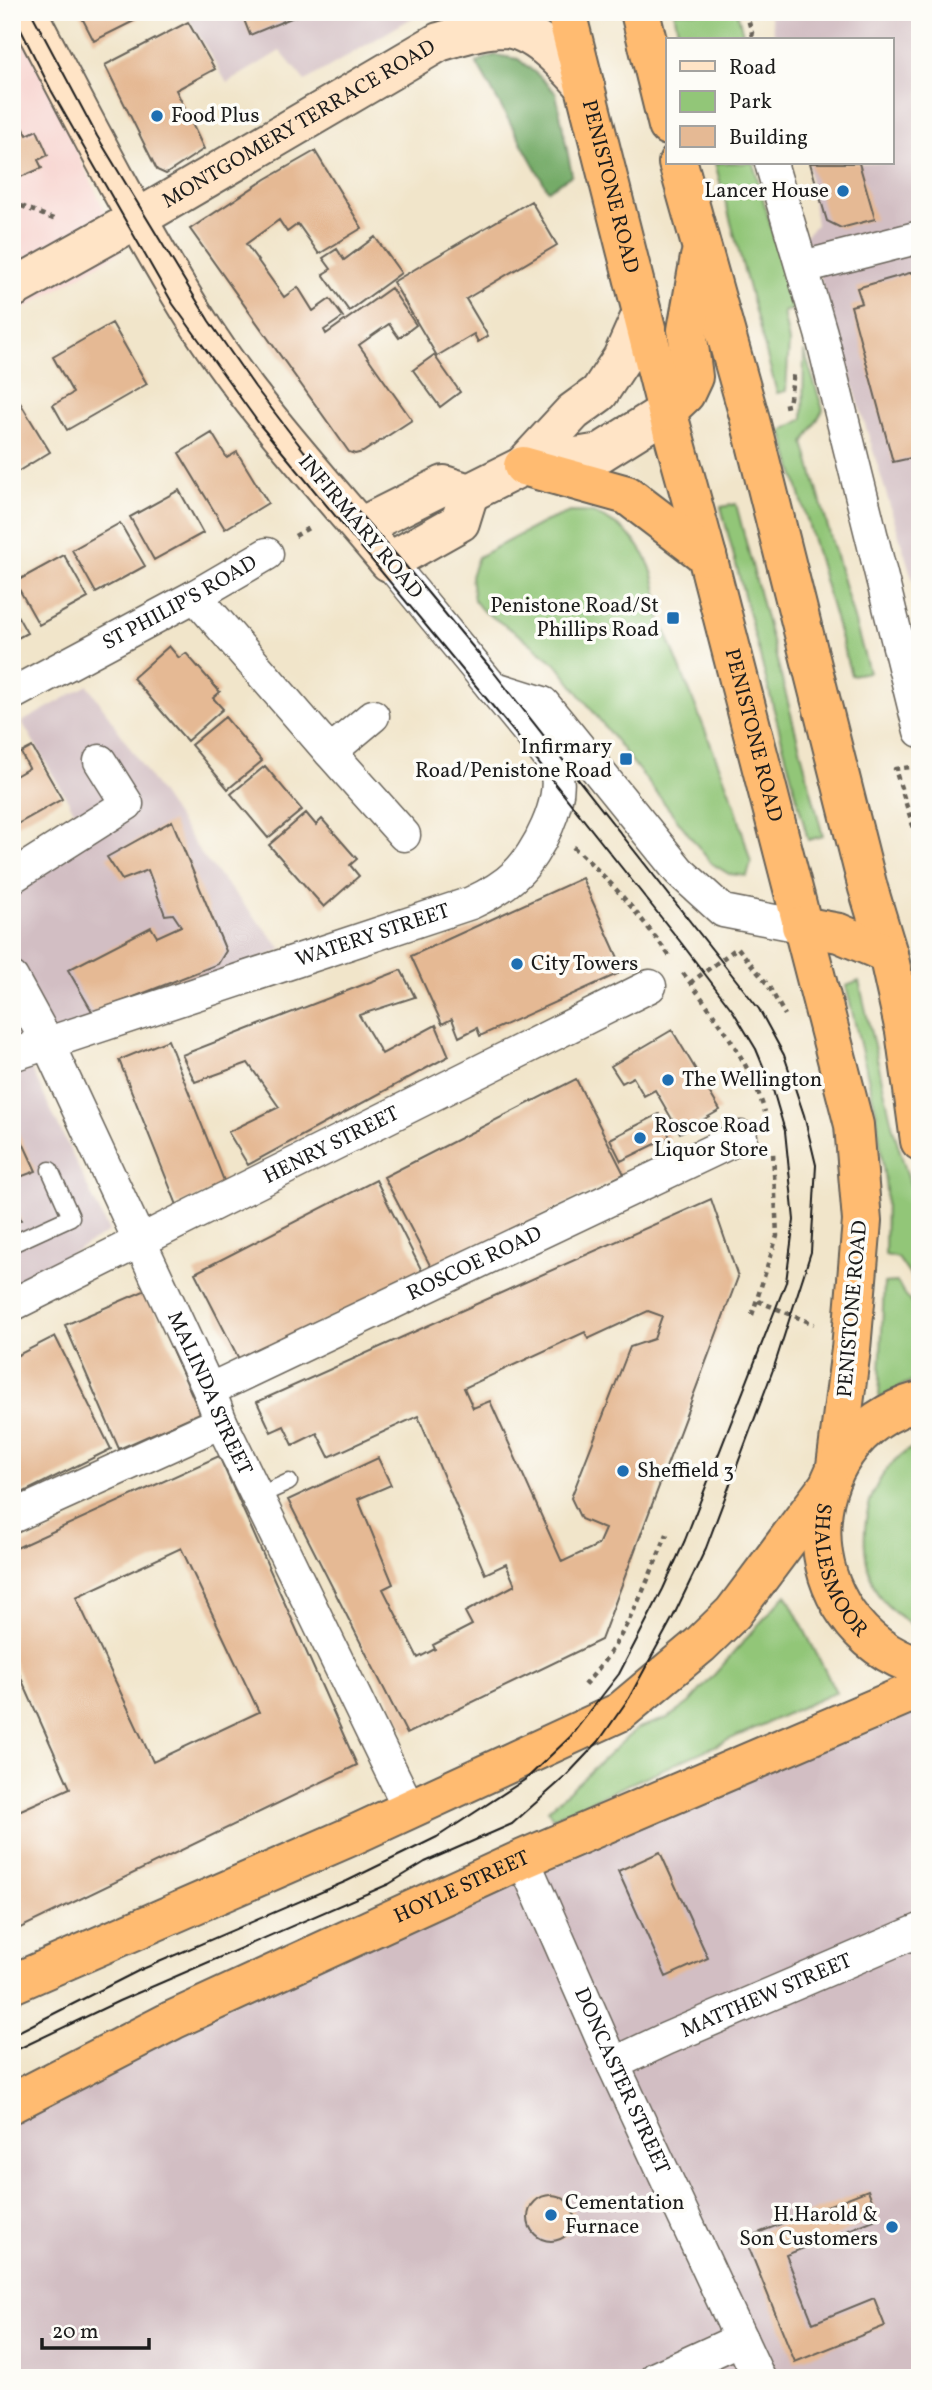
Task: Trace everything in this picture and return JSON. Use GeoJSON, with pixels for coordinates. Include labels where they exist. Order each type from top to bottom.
{"type":"FeatureCollection","features":[{"type":"Feature","properties":{"kind":"highway","name":"PENISTONE ROAD"},"geometry":{"type":"LineString","coordinates":[[566,12],[667,411],[854,1125],[862,1221],[851,1349],[832,1476]]}},
{"type":"Feature","properties":{"kind":"highway"},"geometry":{"type":"LineString","coordinates":[[640,12],[666,117]]}},
{"type":"Feature","properties":{"kind":"highway"},"geometry":{"type":"LineString","coordinates":[[678,164],[756,443],[868,888],[888,954],[905,1031],[920,1141]]}},
{"type":"Feature","properties":{"kind":"highway"},"geometry":{"type":"LineString","coordinates":[[667,411],[685,394],[693,377],[687,330],[702,245]]}},
{"type":"Feature","properties":{"kind":"highway"},"geometry":{"type":"LineString","coordinates":[[523,466],[627,495],[707,556]]}},
{"type":"Feature","properties":{"kind":"highway"},"geometry":{"type":"LineString","coordinates":[[801,926],[839,933],[888,954]]}},
{"type":"Feature","properties":{"kind":"highway"},"geometry":{"type":"LineString","coordinates":[[905,1031],[920,1071]]}},
{"type":"Feature","properties":{"kind":"highway","name":"SHALESMOOR"},"geometry":{"type":"LineString","coordinates":[[920,1401],[887,1415],[860,1436],[832,1476],[820,1528],[823,1563],[835,1595],[853,1624],[879,1647],[920,1667]]}},
{"type":"Feature","properties":{"kind":"highway"},"geometry":{"type":"LineString","coordinates":[[12,1984],[223,1893],[620,1712],[700,1645],[733,1613],[832,1476]]}},
{"type":"Feature","properties":{"kind":"highway","name":"HOYLE STREET"},"geometry":{"type":"LineString","coordinates":[[12,2103],[173,2020],[523,1859],[920,1689]]}},
{"type":"Feature","properties":{"kind":"street","name":"INFIRMARY ROAD"},"geometry":{"type":"LineString","coordinates":[[27,12],[137,219],[192,312],[261,410],[492,687]]}},
{"type":"Feature","properties":{"kind":"street","name":"MONTGOMERY TERRACE ROAD"},"geometry":{"type":"LineString","coordinates":[[12,289],[439,42],[473,32],[505,28],[537,39],[557,55],[585,86]]}},
{"type":"Feature","properties":{"kind":"street"},"geometry":{"type":"LineString","coordinates":[[771,164],[803,267],[920,730]]}},
{"type":"Feature","properties":{"kind":"street"},"geometry":{"type":"LineString","coordinates":[[803,267],[920,237]]}},
{"type":"Feature","properties":{"kind":"street"},"geometry":{"type":"LineString","coordinates":[[523,466],[573,412],[599,393],[622,358],[642,313]]}},
{"type":"Feature","properties":{"kind":"street"},"geometry":{"type":"LineString","coordinates":[[351,517],[444,485],[468,493],[523,466],[600,453],[667,411]]}},
{"type":"Feature","properties":{"kind":"street"},"geometry":{"type":"LineString","coordinates":[[389,562],[460,522],[468,493]]}},
{"type":"Feature","properties":{"kind":"street","name":"ST PHILIP'S ROAD"},"geometry":{"type":"LineString","coordinates":[[12,694],[195,596],[267,554]]}},
{"type":"Feature","properties":{"kind":"street"},"geometry":{"type":"LineString","coordinates":[[195,596],[404,835]]}},
{"type":"Feature","properties":{"kind":"street"},"geometry":{"type":"LineString","coordinates":[[492,687],[543,703],[679,871],[723,911],[801,926]]}},
{"type":"Feature","properties":{"kind":"street","name":"WATERY STREET"},"geometry":{"type":"LineString","coordinates":[[12,1055],[471,903],[494,892],[520,871],[548,825],[559,788],[556,769],[492,687]]}},
{"type":"Feature","properties":{"kind":"street"},"geometry":{"type":"LineString","coordinates":[[330,752],[373,716]]}},
{"type":"Feature","properties":{"kind":"street"},"geometry":{"type":"LineString","coordinates":[[12,877],[127,804],[100,761]]}},
{"type":"Feature","properties":{"kind":"street","name":"MALINDA STREET"},"geometry":{"type":"LineString","coordinates":[[12,978],[47,1042],[209,1390],[221,1422],[409,1808]]}},
{"type":"Feature","properties":{"kind":"street","name":"HENRY STREET"},"geometry":{"type":"LineString","coordinates":[[12,1306],[650,986]]}},
{"type":"Feature","properties":{"kind":"street","name":"ROSCOE ROAD"},"geometry":{"type":"LineString","coordinates":[[209,1390],[741,1137]]}},
{"type":"Feature","properties":{"kind":"street"},"geometry":{"type":"LineString","coordinates":[[12,1517],[221,1422]]}},
{"type":"Feature","properties":{"kind":"street","name":"DONCASTER STREET"},"geometry":{"type":"LineString","coordinates":[[523,1859],[613,2064],[760,2378]]}},
{"type":"Feature","properties":{"kind":"street","name":"MATTHEW STREET"},"geometry":{"type":"LineString","coordinates":[[613,2064],[920,1930]]}},
{"type":"Feature","properties":{"kind":"street"},"geometry":{"type":"LineString","coordinates":[[656,2378],[741,2339]]}},
{"type":"Feature","properties":{"kind":"lane"},"geometry":{"type":"LineString","coordinates":[[12,1244],[71,1217],[50,1170]]}},
{"type":"Feature","properties":{"kind":"lane"},"geometry":{"type":"LineString","coordinates":[[258,1496],[289,1482]]}},
{"type":"Feature","properties":{"kind":"path"},"geometry":{"type":"LineString","coordinates":[[746,12],[753,38]]}},
{"type":"Feature","properties":{"kind":"path","name":"ST PHILIP'S ROAD"},"geometry":{"type":"LineString","coordinates":[[267,554],[351,517]]}},
{"type":"Feature","properties":{"kind":"path"},"geometry":{"type":"LineString","coordinates":[[920,766],[895,769],[920,848]]}},
{"type":"Feature","properties":{"kind":"path"},"geometry":{"type":"LineString","coordinates":[[548,825],[589,861],[643,919],[737,1050],[756,1084],[767,1119]]}},
{"type":"Feature","properties":{"kind":"path"},"geometry":{"type":"LineString","coordinates":[[690,983],[737,947],[743,916]]}},
{"type":"Feature","properties":{"kind":"path"},"geometry":{"type":"LineString","coordinates":[[737,947],[768,985],[785,1017]]}},
{"type":"Feature","properties":{"kind":"path"},"geometry":{"type":"LineString","coordinates":[[752,1315],[776,1236],[772,1152]]}},
{"type":"Feature","properties":{"kind":"path"},"geometry":{"type":"LineString","coordinates":[[758,1301],[814,1324]]}},
{"type":"Feature","properties":{"kind":"path"},"geometry":{"type":"LineString","coordinates":[[579,1690],[593,1675],[621,1633],[667,1534]]}},
{"type":"Feature","properties":{"kind":"shaded area"},"geometry":{"type":"Polygon","coordinates":[[[12,12],[123,250],[12,316],[12,12]]]}},
{"type":"Feature","properties":{"kind":"shaded area"},"geometry":{"type":"Polygon","coordinates":[[[194,12],[422,12],[305,81],[280,51],[227,83],[187,16],[194,12]]]}},
{"type":"Feature","properties":{"kind":"shaded area"},"geometry":{"type":"Polygon","coordinates":[[[769,12],[920,12],[920,604],[819,274],[796,244],[816,225],[808,164],[894,164],[894,38],[776,38],[769,12]]]}},
{"type":"Feature","properties":{"kind":"shaded area"},"geometry":{"type":"Polygon","coordinates":[[[88,685],[204,858],[282,949],[30,1066],[109,1232],[12,1287],[12,855],[76,814],[22,722],[88,685]]]}},
{"type":"Feature","properties":{"kind":"shaded area"},"geometry":{"type":"Polygon","coordinates":[[[920,1689],[920,2378],[12,2378],[12,2103],[920,1689]]]}},
{"type":"Feature","properties":{"kind":"green space"},"geometry":{"type":"Polygon","coordinates":[[[674,12],[737,12],[744,38],[680,38],[674,12]]]}},
{"type":"Feature","properties":{"kind":"green space"},"geometry":{"type":"Polygon","coordinates":[[[495,55],[518,59],[556,93],[572,175],[548,190],[476,62],[495,55]]]}},
{"type":"Feature","properties":{"kind":"green space"},"geometry":{"type":"Polygon","coordinates":[[[715,164],[753,164],[794,309],[783,312],[789,342],[786,391],[777,393],[715,164]]]}},
{"type":"Feature","properties":{"kind":"green space"},"geometry":{"type":"Polygon","coordinates":[[[804,351],[823,410],[804,443],[869,672],[851,675],[782,431],[803,419],[804,351]]]}},
{"type":"Feature","properties":{"kind":"green space"},"geometry":{"type":"Polygon","coordinates":[[[736,504],[823,836],[808,840],[721,507],[736,504]]]}},
{"type":"Feature","properties":{"kind":"green space"},"geometry":{"type":"Polygon","coordinates":[[[570,512],[592,513],[607,519],[631,537],[645,556],[657,590],[659,615],[735,805],[751,863],[747,876],[729,874],[711,863],[556,664],[482,610],[474,600],[471,576],[478,557],[544,522],[570,512]]]}},
{"type":"Feature","properties":{"kind":"green space"},"geometry":{"type":"Polygon","coordinates":[[[859,981],[893,1128],[920,1217],[920,1290],[898,1258],[885,1255],[886,1191],[876,1111],[846,986],[859,981]]]}},
{"type":"Feature","properties":{"kind":"green space"},"geometry":{"type":"Polygon","coordinates":[[[897,1282],[920,1317],[920,1380],[905,1384],[879,1399],[884,1283],[897,1282]]]}},
{"type":"Feature","properties":{"kind":"green space"},"geometry":{"type":"Polygon","coordinates":[[[920,1444],[920,1630],[889,1607],[876,1590],[865,1549],[865,1528],[876,1487],[887,1469],[902,1455],[920,1444]]]}},
{"type":"Feature","properties":{"kind":"green space"},"geometry":{"type":"Polygon","coordinates":[[[786,1594],[836,1692],[553,1818],[548,1810],[632,1733],[638,1728],[668,1718],[689,1703],[786,1594]]]}},
{"type":"Feature","properties":{"kind":"building"},"geometry":{"type":"Polygon","coordinates":[[[79,12],[135,12],[138,19],[94,41],[79,12]]]}},
{"type":"Feature","properties":{"kind":"building"},"geometry":{"type":"Polygon","coordinates":[[[241,12],[306,12],[250,35],[241,12]]]}},
{"type":"Feature","properties":{"kind":"building"},"geometry":{"type":"Polygon","coordinates":[[[188,22],[215,69],[176,90],[204,149],[166,174],[157,170],[105,65],[188,22]]]}},
{"type":"Feature","properties":{"kind":"building"},"geometry":{"type":"Polygon","coordinates":[[[23,127],[27,135],[37,130],[48,155],[38,160],[42,168],[16,179],[12,169],[12,132],[23,127]]]}},
{"type":"Feature","properties":{"kind":"building"},"geometry":{"type":"Polygon","coordinates":[[[315,151],[362,228],[319,254],[298,224],[287,232],[279,220],[246,244],[284,297],[298,287],[313,311],[330,299],[343,317],[324,330],[326,334],[391,288],[416,325],[399,338],[389,324],[359,345],[412,420],[363,452],[355,454],[349,452],[190,229],[266,179],[315,151]]]}},
{"type":"Feature","properties":{"kind":"building","name":"Lancer House"},"geometry":{"type":"Polygon","coordinates":[[[810,164],[859,164],[875,219],[841,228],[827,221],[810,164]]]}},
{"type":"Feature","properties":{"kind":"building"},"geometry":{"type":"Polygon","coordinates":[[[531,201],[557,245],[466,299],[488,336],[478,342],[474,334],[437,356],[393,282],[531,201]]]}},
{"type":"Feature","properties":{"kind":"building"},"geometry":{"type":"Polygon","coordinates":[[[375,237],[401,273],[349,311],[323,274],[331,269],[323,258],[337,249],[344,260],[375,237]]]}},
{"type":"Feature","properties":{"kind":"building"},"geometry":{"type":"Polygon","coordinates":[[[920,270],[920,456],[893,462],[851,306],[862,303],[857,288],[920,270]]]}},
{"type":"Feature","properties":{"kind":"building"},"geometry":{"type":"Polygon","coordinates":[[[112,323],[147,384],[67,430],[53,405],[73,393],[53,357],[112,323]]]}},
{"type":"Feature","properties":{"kind":"building"},"geometry":{"type":"Polygon","coordinates":[[[434,355],[460,392],[440,407],[413,370],[434,355]]]}},
{"type":"Feature","properties":{"kind":"building"},"geometry":{"type":"Polygon","coordinates":[[[19,401],[50,452],[12,475],[12,405],[19,401]]]}},
{"type":"Feature","properties":{"kind":"building"},"geometry":{"type":"Polygon","coordinates":[[[212,433],[227,458],[237,452],[268,503],[225,529],[179,453],[212,433]]]}},
{"type":"Feature","properties":{"kind":"building"},"geometry":{"type":"Polygon","coordinates":[[[179,490],[203,533],[154,560],[130,517],[179,490]]]}},
{"type":"Feature","properties":{"kind":"building"},"geometry":{"type":"Polygon","coordinates":[[[120,523],[145,566],[96,593],[72,550],[120,523]]]}},
{"type":"Feature","properties":{"kind":"building"},"geometry":{"type":"Polygon","coordinates":[[[64,555],[88,598],[39,625],[15,582],[64,555]]]}},
{"type":"Feature","properties":{"kind":"building"},"geometry":{"type":"Polygon","coordinates":[[[12,606],[27,633],[12,641],[12,606]]]}},
{"type":"Feature","properties":{"kind":"building"},"geometry":{"type":"Polygon","coordinates":[[[169,646],[179,658],[186,653],[220,692],[213,698],[223,709],[187,741],[133,678],[169,646]]]}},
{"type":"Feature","properties":{"kind":"building"},"geometry":{"type":"Polygon","coordinates":[[[225,717],[262,761],[228,789],[191,745],[225,717]]]}},
{"type":"Feature","properties":{"kind":"building"},"geometry":{"type":"Polygon","coordinates":[[[32,747],[62,799],[12,827],[12,778],[29,768],[21,753],[32,747]]]}},
{"type":"Feature","properties":{"kind":"building"},"geometry":{"type":"Polygon","coordinates":[[[265,766],[302,810],[268,838],[231,794],[265,766]]]}},
{"type":"Feature","properties":{"kind":"building"},"geometry":{"type":"Polygon","coordinates":[[[306,813],[316,825],[322,819],[357,859],[350,865],[359,876],[324,907],[269,845],[306,813]]]}},
{"type":"Feature","properties":{"kind":"building"},"geometry":{"type":"Polygon","coordinates":[[[172,821],[226,951],[218,964],[93,1013],[68,970],[151,927],[157,937],[181,926],[173,914],[165,915],[148,870],[122,880],[107,857],[172,821]]]}},
{"type":"Feature","properties":{"kind":"building","name":"City Towers"},"geometry":{"type":"Polygon","coordinates":[[[582,878],[624,971],[480,1036],[477,1028],[459,1037],[452,1019],[442,1024],[411,956],[582,878]]]}},
{"type":"Feature","properties":{"kind":"building"},"geometry":{"type":"Polygon","coordinates":[[[401,970],[415,997],[359,1015],[382,1054],[436,1025],[449,1056],[248,1165],[228,1132],[279,1107],[248,1063],[195,1082],[182,1055],[401,970]]]}},
{"type":"Feature","properties":{"kind":"building","name":"The Wellington"},"geometry":{"type":"Polygon","coordinates":[[[672,1030],[720,1110],[680,1133],[655,1090],[644,1096],[633,1077],[622,1083],[611,1066],[672,1030]]]}},
{"type":"Feature","properties":{"kind":"building"},"geometry":{"type":"Polygon","coordinates":[[[168,1040],[226,1186],[177,1205],[119,1060],[168,1040]]]}},
{"type":"Feature","properties":{"kind":"building"},"geometry":{"type":"Polygon","coordinates":[[[576,1079],[624,1174],[433,1271],[384,1177],[576,1079]]]}},
{"type":"Feature","properties":{"kind":"building","name":"Roscoe Road Liquor Store"},"geometry":{"type":"Polygon","coordinates":[[[659,1114],[670,1137],[621,1161],[610,1139],[659,1114]]]}},
{"type":"Feature","properties":{"kind":"building"},"geometry":{"type":"Polygon","coordinates":[[[12,1119],[36,1171],[12,1180],[12,1119]]]}},
{"type":"Feature","properties":{"kind":"building"},"geometry":{"type":"Polygon","coordinates":[[[376,1180],[422,1271],[241,1363],[195,1273],[376,1180]]]}},
{"type":"Feature","properties":{"kind":"building"},"geometry":{"type":"Polygon","coordinates":[[[12,1199],[21,1220],[12,1223],[12,1199]]]}},
{"type":"Feature","properties":{"kind":"building","name":"Sheffield 3"},"geometry":{"type":"Polygon","coordinates":[[[711,1199],[738,1277],[601,1640],[407,1734],[288,1500],[378,1458],[391,1485],[358,1499],[393,1584],[383,1589],[418,1658],[435,1649],[433,1645],[472,1625],[465,1612],[515,1585],[506,1564],[485,1574],[418,1416],[329,1457],[317,1433],[293,1445],[284,1426],[271,1432],[257,1402],[711,1199]],[[648,1311],[588,1339],[585,1332],[464,1388],[473,1408],[490,1401],[562,1562],[598,1545],[605,1529],[581,1519],[571,1498],[630,1347],[654,1339],[662,1316],[648,1311]]]}},
{"type":"Feature","properties":{"kind":"building"},"geometry":{"type":"Polygon","coordinates":[[[146,1290],[200,1413],[119,1449],[65,1325],[146,1290]]]}},
{"type":"Feature","properties":{"kind":"building"},"geometry":{"type":"Polygon","coordinates":[[[55,1336],[111,1449],[12,1498],[12,1358],[55,1336]]]}},
{"type":"Feature","properties":{"kind":"building"},"geometry":{"type":"Polygon","coordinates":[[[219,1456],[357,1765],[12,1932],[12,1814],[70,1788],[12,1658],[12,1550],[219,1456]],[[181,1548],[76,1597],[153,1762],[259,1712],[181,1548]]]}},
{"type":"Feature","properties":{"kind":"building"},"geometry":{"type":"Polygon","coordinates":[[[660,1852],[708,1958],[666,1977],[618,1871],[660,1852]]]}},
{"type":"Feature","properties":{"kind":"building"},"geometry":{"type":"Polygon","coordinates":[[[868,2190],[879,2218],[786,2255],[813,2323],[874,2298],[885,2326],[795,2362],[745,2238],[868,2190]]]}},
{"type":"Feature","properties":{"kind":"building","name":"Cementation Furnace"},"geometry":{"type":"Polygon","coordinates":[[[551,2195],[567,2202],[574,2218],[567,2234],[551,2241],[535,2234],[528,2218],[535,2202],[551,2195]]]}},
{"type":"Feature","properties":{"kind":"tram line"},"geometry":{"type":"LineString","coordinates":[[12,12],[51,90],[173,304],[260,425],[514,732],[733,1011],[756,1049],[773,1090],[785,1131],[794,1220],[786,1282],[685,1540],[619,1674],[570,1737],[526,1779],[437,1837],[347,1881],[138,1971],[12,2035]]}},
{"type":"Feature","properties":{"kind":"tram line"},"geometry":{"type":"LineString","coordinates":[[12,2052],[119,2001],[389,1884],[425,1862],[512,1824],[566,1776],[599,1741],[629,1698],[673,1617],[706,1548],[774,1367],[811,1252],[816,1165],[804,1115],[784,1055],[759,1009],[492,670],[399,558],[304,451],[255,387],[209,321],[97,136],[31,12]]}},
{"type":"Feature","properties":{"kind":"place","name":"Food Plus"},"geometry":{"type":"Point","coordinates":[157,116]}},
{"type":"Feature","properties":{"kind":"place","name":"Lancer House"},"geometry":{"type":"Point","coordinates":[843,191]}},
{"type":"Feature","properties":{"kind":"place","name":"Penistone Road/St Phillips Road"},"geometry":{"type":"Point","coordinates":[673,618]}},
{"type":"Feature","properties":{"kind":"place","name":"Infirmary Road/Penistone Road"},"geometry":{"type":"Point","coordinates":[626,759]}},
{"type":"Feature","properties":{"kind":"place","name":"City Towers"},"geometry":{"type":"Point","coordinates":[517,964]}},
{"type":"Feature","properties":{"kind":"place","name":"The Wellington"},"geometry":{"type":"Point","coordinates":[668,1080]}},
{"type":"Feature","properties":{"kind":"place","name":"Roscoe Road Liquor Store"},"geometry":{"type":"Point","coordinates":[640,1138]}},
{"type":"Feature","properties":{"kind":"place","name":"Sheffield 3"},"geometry":{"type":"Point","coordinates":[623,1471]}},
{"type":"Feature","properties":{"kind":"place","name":"Cementation Furnace"},"geometry":{"type":"Point","coordinates":[551,2215]}},
{"type":"Feature","properties":{"kind":"place","name":"H.Harold & Son Customers"},"geometry":{"type":"Point","coordinates":[892,2227]}}]}
